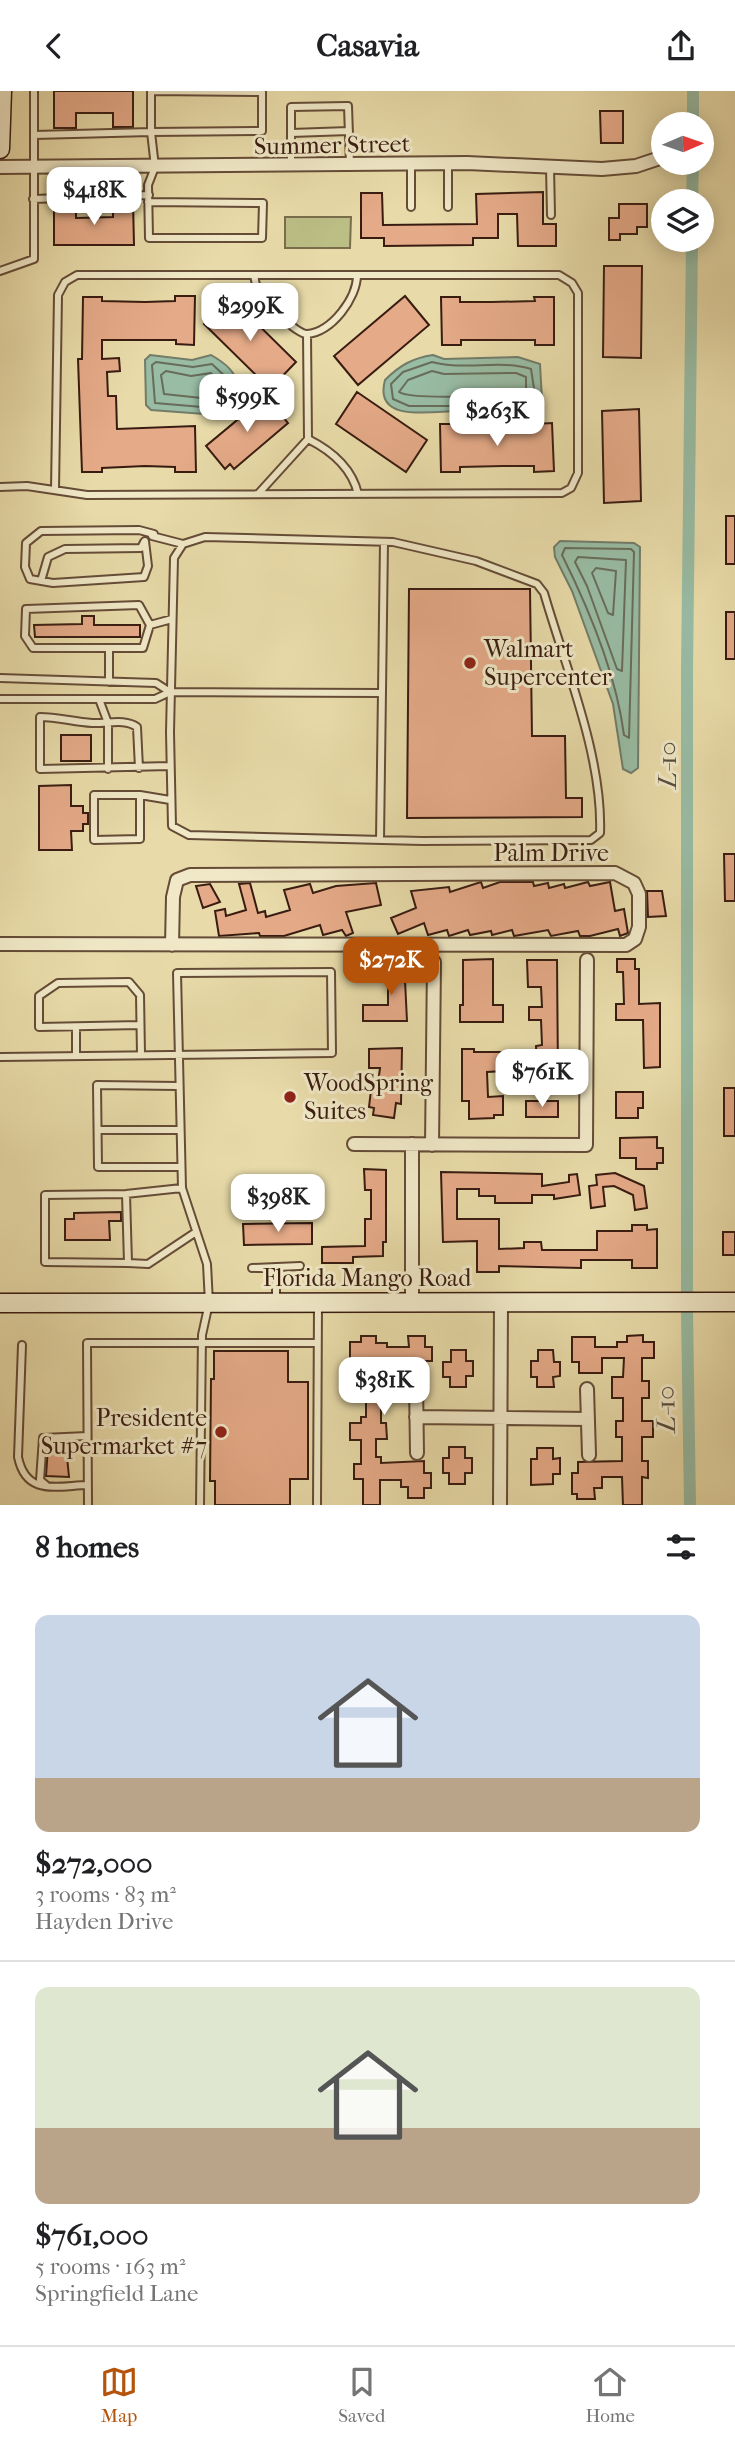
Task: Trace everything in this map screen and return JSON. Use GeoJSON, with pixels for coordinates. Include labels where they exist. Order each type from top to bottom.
{"type":"FeatureCollection","features":[{"type":"Feature","properties":{"kind":"street"},"geometry":{"type":"LineString","coordinates":[[0,149],[2,91]]}},
{"type":"Feature","properties":{"kind":"street","name":"Summer Street"},"geometry":{"type":"LineString","coordinates":[[0,167],[448,164],[613,168],[636,166],[651,161]]}},
{"type":"Feature","properties":{"kind":"street","name":"Palm Drive"},"geometry":{"type":"LineString","coordinates":[[0,944],[172,945],[626,945],[635,939],[639,927],[639,894],[634,883],[615,873],[190,875],[177,880],[173,897],[172,945]]}},
{"type":"Feature","properties":{"kind":"street"},"geometry":{"type":"LineString","coordinates":[[354,1144],[586,1145],[587,960]]}},
{"type":"Feature","properties":{"kind":"street"},"geometry":{"type":"LineString","coordinates":[[432,1145],[434,962]]}},
{"type":"Feature","properties":{"kind":"street"},"geometry":{"type":"LineString","coordinates":[[412,1145],[412,1303]]}},
{"type":"Feature","properties":{"kind":"street"},"geometry":{"type":"LineString","coordinates":[[500,1505],[503,1418],[501,1302]]}},
{"type":"Feature","properties":{"kind":"street","name":"Florida Mango Road"},"geometry":{"type":"LineString","coordinates":[[0,1303],[735,1302]]}},
{"type":"Feature","properties":{"kind":"street"},"geometry":{"type":"LineString","coordinates":[[415,1383],[417,1453]]}},
{"type":"Feature","properties":{"kind":"street"},"geometry":{"type":"LineString","coordinates":[[587,1389],[589,1455]]}},
{"type":"Feature","properties":{"kind":"street"},"geometry":{"type":"LineString","coordinates":[[416,1417],[588,1419]]}},
{"type":"Feature","properties":{"kind":"lane"},"geometry":{"type":"LineString","coordinates":[[0,271],[34,258],[34,91]]}},
{"type":"Feature","properties":{"kind":"lane"},"geometry":{"type":"LineString","coordinates":[[33,199],[148,199],[263,203],[262,238],[149,238],[148,199],[155,167],[151,132],[150,91],[262,92],[262,131],[151,132],[34,135]]}},
{"type":"Feature","properties":{"kind":"lane"},"geometry":{"type":"LineString","coordinates":[[291,166],[291,107],[348,106],[350,166]]}},
{"type":"Feature","properties":{"kind":"lane"},"geometry":{"type":"LineString","coordinates":[[291,134],[349,131]]}},
{"type":"Feature","properties":{"kind":"lane"},"geometry":{"type":"LineString","coordinates":[[448,164],[448,207]]}},
{"type":"Feature","properties":{"kind":"lane"},"geometry":{"type":"LineString","coordinates":[[411,165],[411,207]]}},
{"type":"Feature","properties":{"kind":"lane"},"geometry":{"type":"LineString","coordinates":[[550,166],[551,215]]}},
{"type":"Feature","properties":{"kind":"lane"},"geometry":{"type":"LineString","coordinates":[[0,487],[55,490],[86,495],[562,493],[571,488],[579,473],[578,293],[572,283],[559,275],[77,275],[65,282],[58,295],[55,490]]}},
{"type":"Feature","properties":{"kind":"lane"},"geometry":{"type":"LineString","coordinates":[[254,275],[259,292],[296,331],[307,334],[324,327],[353,299],[357,275]]}},
{"type":"Feature","properties":{"kind":"lane"},"geometry":{"type":"LineString","coordinates":[[258,494],[308,439],[307,334]]}},
{"type":"Feature","properties":{"kind":"lane"},"geometry":{"type":"LineString","coordinates":[[308,439],[328,449],[355,481],[358,494]]}},
{"type":"Feature","properties":{"kind":"lane"},"geometry":{"type":"LineString","coordinates":[[145,541],[148,566],[144,577],[114,581],[41,581],[30,579],[25,567],[26,543],[41,531],[139,530],[183,544],[205,537],[384,542],[475,561],[537,584],[544,593],[586,739],[601,809],[600,833],[591,840],[380,840],[190,835],[172,826],[170,692],[174,558],[183,544]]}},
{"type":"Feature","properties":{"kind":"lane"},"geometry":{"type":"LineString","coordinates":[[41,581],[48,557],[65,549],[141,548],[145,541],[155,534]]}},
{"type":"Feature","properties":{"kind":"lane"},"geometry":{"type":"LineString","coordinates":[[380,840],[384,542]]}},
{"type":"Feature","properties":{"kind":"lane"},"geometry":{"type":"LineString","coordinates":[[139,605],[150,625],[143,648],[33,648],[25,636],[26,609],[139,605]]}},
{"type":"Feature","properties":{"kind":"lane"},"geometry":{"type":"LineString","coordinates":[[150,625],[172,619]]}},
{"type":"Feature","properties":{"kind":"lane"},"geometry":{"type":"LineString","coordinates":[[109,649],[109,682]]}},
{"type":"Feature","properties":{"kind":"lane"},"geometry":{"type":"LineString","coordinates":[[0,678],[156,683],[170,692]]}},
{"type":"Feature","properties":{"kind":"lane"},"geometry":{"type":"LineString","coordinates":[[0,699],[155,699],[170,692],[382,693]]}},
{"type":"Feature","properties":{"kind":"lane"},"geometry":{"type":"LineString","coordinates":[[99,699],[108,723],[108,769]]}},
{"type":"Feature","properties":{"kind":"lane"},"geometry":{"type":"LineString","coordinates":[[139,768],[137,727],[131,723],[40,717],[40,769],[108,769],[139,768],[170,766]]}},
{"type":"Feature","properties":{"kind":"lane"},"geometry":{"type":"LineString","coordinates":[[140,795],[140,839],[94,840],[94,795],[140,795],[170,800]]}},
{"type":"Feature","properties":{"kind":"lane"},"geometry":{"type":"LineString","coordinates":[[0,1057],[177,1053],[332,1053],[331,972],[177,973],[177,1053],[182,1188],[206,1264],[209,1303],[202,1343],[200,1505]]}},
{"type":"Feature","properties":{"kind":"lane"},"geometry":{"type":"LineString","coordinates":[[141,1025],[40,1027],[39,996],[58,983],[129,982],[140,995],[141,1025],[141,1054]]}},
{"type":"Feature","properties":{"kind":"lane"},"geometry":{"type":"LineString","coordinates":[[76,1027],[76,1056]]}},
{"type":"Feature","properties":{"kind":"lane"},"geometry":{"type":"LineString","coordinates":[[178,1086],[97,1085],[98,1167],[181,1167]]}},
{"type":"Feature","properties":{"kind":"lane"},"geometry":{"type":"LineString","coordinates":[[98,1129],[180,1131]]}},
{"type":"Feature","properties":{"kind":"lane"},"geometry":{"type":"LineString","coordinates":[[182,1188],[126,1194],[45,1195],[45,1262],[148,1264],[196,1232]]}},
{"type":"Feature","properties":{"kind":"lane"},"geometry":{"type":"LineString","coordinates":[[126,1194],[128,1263]]}},
{"type":"Feature","properties":{"kind":"lane"},"geometry":{"type":"LineString","coordinates":[[253,1268],[300,1266]]}},
{"type":"Feature","properties":{"kind":"lane"},"geometry":{"type":"LineString","coordinates":[[276,1267],[276,1303]]}},
{"type":"Feature","properties":{"kind":"lane"},"geometry":{"type":"LineString","coordinates":[[317,1505],[318,1303]]}},
{"type":"Feature","properties":{"kind":"lane"},"geometry":{"type":"LineString","coordinates":[[89,1505],[87,1343],[317,1343]]}},
{"type":"Feature","properties":{"kind":"lane"},"geometry":{"type":"LineString","coordinates":[[22,1345],[18,1457],[21,1472],[28,1481],[40,1486],[88,1485]]}},
{"type":"Feature","properties":{"kind":"lane"},"geometry":{"type":"LineString","coordinates":[[88,1436],[43,1438],[40,1480],[47,1485],[88,1485]]}},
{"type":"Feature","properties":{"kind":"shaded area"},"geometry":{"type":"Polygon","coordinates":[[[285,217],[351,217],[350,248],[285,248],[285,217]]]}},
{"type":"Feature","properties":{"kind":"water"},"geometry":{"type":"Polygon","coordinates":[[[150,355],[192,360],[211,355],[234,375],[237,382],[233,398],[218,415],[151,410],[146,405],[145,360],[150,355]]]}},
{"type":"Feature","properties":{"kind":"water"},"geometry":{"type":"Polygon","coordinates":[[[433,355],[444,359],[518,357],[540,364],[542,400],[522,409],[502,412],[408,412],[396,409],[388,403],[384,394],[385,380],[407,363],[433,355]]]}},
{"type":"Feature","properties":{"kind":"water"},"geometry":{"type":"Polygon","coordinates":[[[560,541],[634,543],[640,547],[638,768],[631,773],[623,769],[613,704],[572,591],[555,557],[554,547],[560,541]]]}},
{"type":"Feature","properties":{"kind":"building"},"geometry":{"type":"Polygon","coordinates":[[[54,91],[133,91],[133,127],[113,127],[113,113],[76,113],[76,128],[54,128],[54,91]]]}},
{"type":"Feature","properties":{"kind":"building"},"geometry":{"type":"Polygon","coordinates":[[[600,111],[623,111],[623,143],[601,143],[600,111]]]}},
{"type":"Feature","properties":{"kind":"building"},"geometry":{"type":"Polygon","coordinates":[[[543,192],[543,224],[556,224],[556,246],[518,246],[517,214],[498,214],[498,238],[473,238],[473,245],[384,246],[384,238],[361,238],[361,193],[382,193],[383,225],[477,224],[476,194],[543,192]]]}},
{"type":"Feature","properties":{"kind":"building"},"geometry":{"type":"Polygon","coordinates":[[[113,202],[133,202],[134,245],[54,245],[54,204],[76,203],[76,218],[113,217],[113,202]]]}},
{"type":"Feature","properties":{"kind":"building"},"geometry":{"type":"Polygon","coordinates":[[[619,204],[647,204],[647,227],[637,227],[637,234],[620,234],[620,240],[609,240],[609,218],[619,218],[619,204]]]}},
{"type":"Feature","properties":{"kind":"building"},"geometry":{"type":"Polygon","coordinates":[[[604,266],[642,266],[641,358],[603,357],[604,266]]]}},
{"type":"Feature","properties":{"kind":"building"},"geometry":{"type":"Polygon","coordinates":[[[175,296],[195,296],[194,345],[176,344],[176,340],[102,340],[102,359],[119,358],[120,371],[107,372],[108,396],[116,396],[117,429],[195,426],[196,472],[175,472],[175,467],[145,466],[82,472],[78,359],[82,359],[83,297],[102,297],[102,301],[145,302],[175,301],[175,296]]]}},
{"type":"Feature","properties":{"kind":"building"},"geometry":{"type":"Polygon","coordinates":[[[405,296],[429,325],[358,385],[334,356],[405,296]]]}},
{"type":"Feature","properties":{"kind":"building"},"geometry":{"type":"Polygon","coordinates":[[[230,297],[296,362],[270,389],[204,324],[230,297]]]}},
{"type":"Feature","properties":{"kind":"building"},"geometry":{"type":"Polygon","coordinates":[[[441,297],[460,297],[460,302],[492,302],[535,301],[534,297],[554,297],[554,345],[535,345],[535,340],[461,340],[461,345],[442,345],[441,297]]]}},
{"type":"Feature","properties":{"kind":"building"},"geometry":{"type":"Polygon","coordinates":[[[357,392],[427,440],[406,472],[336,424],[357,392]]]}},
{"type":"Feature","properties":{"kind":"building"},"geometry":{"type":"Polygon","coordinates":[[[266,396],[288,423],[234,469],[230,464],[225,469],[206,446],[266,396]]]}},
{"type":"Feature","properties":{"kind":"building"},"geometry":{"type":"Polygon","coordinates":[[[639,409],[641,501],[604,503],[602,411],[639,409]]]}},
{"type":"Feature","properties":{"kind":"building"},"geometry":{"type":"Polygon","coordinates":[[[552,423],[554,471],[534,472],[534,466],[503,466],[460,467],[460,472],[441,472],[440,424],[460,424],[460,429],[491,429],[534,428],[534,424],[552,423]]]}},
{"type":"Feature","properties":{"kind":"building"},"geometry":{"type":"Polygon","coordinates":[[[726,516],[735,516],[735,564],[726,564],[726,516]]]}},
{"type":"Feature","properties":{"kind":"building","name":"Walmart Supercenter"},"geometry":{"type":"Polygon","coordinates":[[[409,589],[530,589],[532,736],[565,736],[566,798],[582,798],[582,817],[407,818],[409,589]]]}},
{"type":"Feature","properties":{"kind":"building"},"geometry":{"type":"Polygon","coordinates":[[[726,612],[735,612],[735,659],[726,659],[726,612]]]}},
{"type":"Feature","properties":{"kind":"building"},"geometry":{"type":"Polygon","coordinates":[[[82,616],[94,616],[94,625],[140,625],[140,637],[35,637],[34,625],[82,624],[82,616]]]}},
{"type":"Feature","properties":{"kind":"building"},"geometry":{"type":"Polygon","coordinates":[[[61,735],[91,735],[91,761],[61,761],[61,735]]]}},
{"type":"Feature","properties":{"kind":"building"},"geometry":{"type":"Polygon","coordinates":[[[71,785],[71,806],[83,806],[83,813],[88,813],[88,824],[83,824],[83,831],[71,831],[72,850],[39,850],[39,786],[71,785]]]}},
{"type":"Feature","properties":{"kind":"building"},"geometry":{"type":"Polygon","coordinates":[[[724,854],[735,854],[735,901],[725,901],[724,854]]]}},
{"type":"Feature","properties":{"kind":"building"},"geometry":{"type":"Polygon","coordinates":[[[481,882],[483,888],[500,882],[533,882],[534,886],[548,883],[549,888],[564,884],[565,888],[588,882],[590,886],[610,882],[615,911],[624,909],[628,933],[620,936],[618,929],[590,936],[580,936],[578,931],[551,936],[548,930],[514,936],[512,930],[492,935],[491,931],[470,935],[468,930],[449,936],[447,930],[428,935],[424,923],[398,934],[391,918],[416,908],[411,891],[449,887],[450,892],[481,882]]]}},
{"type":"Feature","properties":{"kind":"building"},"geometry":{"type":"Polygon","coordinates":[[[250,883],[258,913],[265,911],[266,917],[290,910],[284,890],[310,884],[313,893],[336,886],[376,883],[381,905],[346,912],[353,933],[346,936],[342,930],[323,935],[320,925],[284,936],[260,936],[259,933],[219,936],[215,911],[225,909],[226,916],[246,910],[239,884],[250,883]]]}},
{"type":"Feature","properties":{"kind":"building"},"geometry":{"type":"Polygon","coordinates":[[[210,884],[220,902],[203,908],[196,886],[210,884]]]}},
{"type":"Feature","properties":{"kind":"building"},"geometry":{"type":"Polygon","coordinates":[[[647,891],[662,891],[666,916],[648,917],[647,891]]]}},
{"type":"Feature","properties":{"kind":"building"},"geometry":{"type":"Polygon","coordinates":[[[493,959],[493,1005],[503,1005],[503,1022],[460,1022],[460,1005],[463,1005],[463,960],[493,959]]]}},
{"type":"Feature","properties":{"kind":"building"},"geometry":{"type":"Polygon","coordinates":[[[617,959],[635,959],[635,969],[639,969],[639,1004],[660,1003],[660,1067],[644,1068],[643,1020],[616,1020],[616,1004],[624,1004],[623,972],[617,972],[617,959]]]}},
{"type":"Feature","properties":{"kind":"building"},"geometry":{"type":"Polygon","coordinates":[[[388,960],[404,960],[407,1021],[363,1021],[363,1005],[388,1005],[388,960]]]}},
{"type":"Feature","properties":{"kind":"building"},"geometry":{"type":"Polygon","coordinates":[[[527,960],[557,960],[558,1076],[537,1076],[536,1046],[542,1045],[541,1020],[529,1020],[529,1007],[542,1007],[541,987],[528,987],[527,960]]]}},
{"type":"Feature","properties":{"kind":"building"},"geometry":{"type":"Polygon","coordinates":[[[402,1048],[401,1104],[396,1103],[394,1118],[373,1115],[374,1108],[369,1107],[371,1090],[377,1091],[380,1068],[369,1068],[369,1049],[402,1048]]]}},
{"type":"Feature","properties":{"kind":"building"},"geometry":{"type":"Polygon","coordinates":[[[462,1049],[474,1049],[474,1052],[503,1052],[504,1071],[487,1072],[488,1097],[503,1096],[503,1115],[469,1119],[469,1101],[462,1101],[462,1049]]]}},
{"type":"Feature","properties":{"kind":"building"},"geometry":{"type":"Polygon","coordinates":[[[724,1088],[735,1088],[735,1136],[724,1136],[724,1088]]]}},
{"type":"Feature","properties":{"kind":"building"},"geometry":{"type":"Polygon","coordinates":[[[616,1092],[643,1092],[643,1108],[638,1108],[638,1118],[616,1118],[616,1092]]]}},
{"type":"Feature","properties":{"kind":"building"},"geometry":{"type":"Polygon","coordinates":[[[526,1101],[558,1101],[558,1117],[526,1117],[526,1101]]]}},
{"type":"Feature","properties":{"kind":"building"},"geometry":{"type":"Polygon","coordinates":[[[657,1137],[657,1148],[663,1148],[663,1163],[657,1163],[657,1169],[636,1169],[636,1158],[620,1158],[620,1138],[657,1137]]]}},
{"type":"Feature","properties":{"kind":"building"},"geometry":{"type":"Polygon","coordinates":[[[364,1169],[386,1170],[386,1242],[383,1242],[383,1256],[353,1257],[353,1263],[322,1263],[322,1247],[365,1246],[365,1219],[371,1219],[371,1190],[365,1190],[364,1169]]]}},
{"type":"Feature","properties":{"kind":"building"},"geometry":{"type":"Polygon","coordinates":[[[441,1172],[542,1174],[542,1186],[569,1182],[569,1175],[577,1174],[580,1195],[554,1199],[554,1195],[532,1195],[532,1203],[495,1203],[495,1196],[479,1196],[479,1189],[457,1189],[457,1219],[499,1219],[499,1249],[524,1248],[524,1242],[541,1242],[542,1250],[597,1250],[597,1231],[632,1231],[632,1225],[647,1225],[647,1230],[657,1229],[657,1268],[632,1268],[632,1260],[581,1260],[581,1268],[499,1266],[499,1272],[477,1272],[477,1241],[443,1242],[441,1172]]]}},
{"type":"Feature","properties":{"kind":"building"},"geometry":{"type":"Polygon","coordinates":[[[615,1173],[644,1186],[647,1208],[635,1210],[633,1195],[614,1186],[603,1187],[605,1206],[591,1208],[589,1186],[597,1185],[596,1175],[615,1173]]]}},
{"type":"Feature","properties":{"kind":"building"},"geometry":{"type":"Polygon","coordinates":[[[121,1212],[121,1221],[109,1221],[110,1240],[65,1240],[65,1219],[74,1219],[74,1213],[121,1212]]]}},
{"type":"Feature","properties":{"kind":"building"},"geometry":{"type":"Polygon","coordinates":[[[312,1223],[312,1244],[244,1245],[243,1224],[312,1223]]]}},
{"type":"Feature","properties":{"kind":"building"},"geometry":{"type":"Polygon","coordinates":[[[723,1232],[735,1232],[735,1255],[723,1255],[723,1232]]]}},
{"type":"Feature","properties":{"kind":"building"},"geometry":{"type":"Polygon","coordinates":[[[643,1335],[643,1342],[654,1342],[654,1358],[642,1358],[642,1381],[649,1381],[649,1398],[642,1398],[642,1421],[653,1421],[653,1437],[642,1437],[642,1461],[648,1461],[648,1478],[642,1477],[642,1505],[623,1505],[622,1477],[602,1477],[602,1488],[594,1488],[595,1499],[577,1499],[577,1494],[572,1494],[572,1473],[578,1473],[578,1462],[622,1461],[622,1437],[616,1437],[616,1421],[623,1421],[623,1398],[612,1398],[612,1377],[623,1377],[624,1358],[602,1358],[602,1373],[579,1373],[579,1362],[572,1362],[572,1337],[595,1337],[595,1347],[617,1347],[617,1342],[627,1342],[627,1336],[643,1335]]]}},
{"type":"Feature","properties":{"kind":"building"},"geometry":{"type":"Polygon","coordinates":[[[361,1336],[376,1336],[376,1343],[387,1343],[387,1347],[409,1347],[408,1336],[425,1336],[425,1347],[432,1347],[432,1361],[425,1361],[425,1372],[408,1373],[408,1361],[402,1362],[402,1359],[380,1359],[380,1383],[392,1383],[392,1399],[381,1400],[381,1423],[386,1423],[387,1439],[376,1439],[376,1457],[381,1457],[381,1463],[424,1461],[424,1473],[431,1473],[431,1488],[424,1488],[424,1498],[408,1498],[408,1487],[401,1487],[401,1480],[380,1480],[380,1505],[363,1505],[363,1479],[354,1479],[354,1464],[361,1464],[361,1440],[350,1440],[350,1423],[361,1423],[361,1417],[366,1417],[366,1399],[355,1399],[355,1376],[361,1376],[361,1359],[350,1359],[350,1342],[361,1342],[361,1336]]]}},
{"type":"Feature","properties":{"kind":"building"},"geometry":{"type":"Polygon","coordinates":[[[451,1350],[466,1350],[466,1361],[473,1361],[473,1376],[466,1376],[466,1387],[450,1387],[450,1377],[443,1377],[443,1362],[451,1362],[451,1350]]]}},
{"type":"Feature","properties":{"kind":"building"},"geometry":{"type":"Polygon","coordinates":[[[538,1350],[553,1350],[554,1362],[560,1362],[560,1376],[553,1377],[554,1387],[537,1387],[537,1377],[531,1377],[531,1361],[538,1361],[538,1350]]]}},
{"type":"Feature","properties":{"kind":"building"},"geometry":{"type":"Polygon","coordinates":[[[214,1351],[288,1351],[288,1382],[308,1382],[308,1479],[290,1479],[290,1505],[215,1505],[215,1481],[210,1481],[211,1379],[214,1379],[214,1351]]]}},
{"type":"Feature","properties":{"kind":"building"},"geometry":{"type":"Polygon","coordinates":[[[48,1447],[66,1447],[69,1477],[46,1476],[48,1447]]]}},
{"type":"Feature","properties":{"kind":"building"},"geometry":{"type":"Polygon","coordinates":[[[449,1447],[465,1447],[465,1458],[472,1458],[472,1473],[465,1473],[465,1484],[449,1484],[449,1473],[443,1473],[443,1458],[449,1458],[449,1447]]]}},
{"type":"Feature","properties":{"kind":"building"},"geometry":{"type":"Polygon","coordinates":[[[537,1448],[553,1448],[553,1459],[560,1458],[560,1474],[553,1474],[553,1484],[531,1485],[531,1459],[537,1459],[537,1448]]]}},
{"type":"Feature","properties":{"kind":"waterway","name":"L-10"},"geometry":{"type":"LineString","coordinates":[[693,91],[693,112]]}},
{"type":"Feature","properties":{"kind":"waterway","name":"L-10"},"geometry":{"type":"LineString","coordinates":[[692,189],[693,175]]}},
{"type":"Feature","properties":{"kind":"waterway","name":"L-10"},"geometry":{"type":"LineString","coordinates":[[687,1291],[687,672],[692,252]]}},
{"type":"Feature","properties":{"kind":"waterway","name":"L-10"},"geometry":{"type":"LineString","coordinates":[[687,1313],[690,1505]]}},
{"type":"Feature","properties":{"kind":"place","name":"Walmart Supercenter"},"geometry":{"type":"Point","coordinates":[470,663]}},
{"type":"Feature","properties":{"kind":"place","name":"WoodSpring Suites"},"geometry":{"type":"Point","coordinates":[290,1097]}},
{"type":"Feature","properties":{"kind":"place","name":"Presidente Supermarket #7"},"geometry":{"type":"Point","coordinates":[221,1432]}}]}
